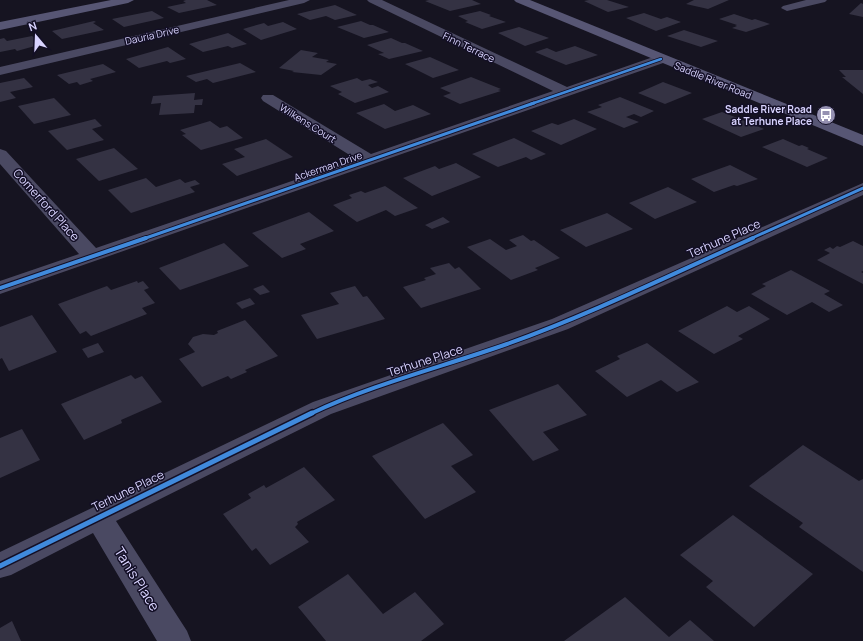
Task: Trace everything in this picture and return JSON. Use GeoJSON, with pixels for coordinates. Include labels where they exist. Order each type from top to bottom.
{"type":"FeatureCollection","features":[{"type":"Feature","properties":{"kind":"main road"},"geometry":{"type":"LineString","coordinates":[[0,26],[128,0]]}},
{"type":"Feature","properties":{"kind":"main road","name":"Saddle River Road"},"geometry":{"type":"LineString","coordinates":[[522,0],[863,141]]}},
{"type":"Feature","properties":{"kind":"street","name":"Dauria Drive"},"geometry":{"type":"LineString","coordinates":[[0,71],[304,0]]}},
{"type":"Feature","properties":{"kind":"street","name":"Finn Terrace"},"geometry":{"type":"LineString","coordinates":[[373,0],[566,92]]}},
{"type":"Feature","properties":{"kind":"street"},"geometry":{"type":"LineString","coordinates":[[787,8],[820,0]]}},
{"type":"Feature","properties":{"kind":"street","name":"Ackerman Drive"},"geometry":{"type":"LineString","coordinates":[[0,288],[662,59]]}},
{"type":"Feature","properties":{"kind":"street","name":"Wilkens Court"},"geometry":{"type":"LineString","coordinates":[[268,98],[369,160]]}},
{"type":"Feature","properties":{"kind":"street","name":"Comerford Place"},"geometry":{"type":"LineString","coordinates":[[0,154],[92,256]]}},
{"type":"Feature","properties":{"kind":"street","name":"Terhune Place"},"geometry":{"type":"LineString","coordinates":[[0,566],[322,408],[384,385],[507,344],[560,324],[863,188]]}},
{"type":"Feature","properties":{"kind":"street","name":"Tanis Place"},"geometry":{"type":"LineString","coordinates":[[98,517],[175,641]]}},
{"type":"Feature","properties":{"kind":"building"},"geometry":{"type":"Polygon","coordinates":[[[207,0],[217,5],[179,13],[167,7],[186,3],[183,1],[207,0]]]}},
{"type":"Feature","properties":{"kind":"building"},"geometry":{"type":"Polygon","coordinates":[[[472,0],[481,4],[450,11],[425,1],[472,0]]]}},
{"type":"Feature","properties":{"kind":"building"},"geometry":{"type":"Polygon","coordinates":[[[607,0],[629,7],[608,12],[584,1],[607,0]]]}},
{"type":"Feature","properties":{"kind":"building"},"geometry":{"type":"Polygon","coordinates":[[[694,0],[729,0],[708,9],[686,4],[694,0]]]}},
{"type":"Feature","properties":{"kind":"building"},"geometry":{"type":"Polygon","coordinates":[[[861,3],[863,4],[863,17],[849,14],[861,3]]]}},
{"type":"Feature","properties":{"kind":"building"},"geometry":{"type":"Polygon","coordinates":[[[335,5],[357,15],[335,20],[326,16],[310,20],[297,14],[335,5]]]}},
{"type":"Feature","properties":{"kind":"building"},"geometry":{"type":"Polygon","coordinates":[[[152,11],[164,18],[124,27],[112,19],[152,11]]]}},
{"type":"Feature","properties":{"kind":"building"},"geometry":{"type":"Polygon","coordinates":[[[480,11],[506,22],[482,29],[465,22],[468,21],[458,16],[480,11]]]}},
{"type":"Feature","properties":{"kind":"building"},"geometry":{"type":"Polygon","coordinates":[[[644,13],[661,19],[667,17],[681,22],[656,31],[626,18],[644,13]]]}},
{"type":"Feature","properties":{"kind":"building"},"geometry":{"type":"Polygon","coordinates":[[[734,14],[770,24],[746,32],[732,28],[737,25],[719,19],[734,14]]]}},
{"type":"Feature","properties":{"kind":"building"},"geometry":{"type":"Polygon","coordinates":[[[94,21],[96,22],[93,23],[104,30],[62,39],[52,31],[94,21]]]}},
{"type":"Feature","properties":{"kind":"building"},"geometry":{"type":"Polygon","coordinates":[[[361,21],[389,32],[364,38],[337,27],[361,21]]]}},
{"type":"Feature","properties":{"kind":"building"},"geometry":{"type":"Polygon","coordinates":[[[283,22],[297,29],[261,40],[243,29],[264,23],[268,26],[283,22]]]}},
{"type":"Feature","properties":{"kind":"building"},"geometry":{"type":"Polygon","coordinates":[[[519,27],[549,38],[525,46],[498,33],[519,27]]]}},
{"type":"Feature","properties":{"kind":"building"},"geometry":{"type":"Polygon","coordinates":[[[684,30],[718,41],[701,47],[667,36],[684,30]]]}},
{"type":"Feature","properties":{"kind":"building"},"geometry":{"type":"Polygon","coordinates":[[[228,33],[247,44],[232,48],[228,46],[203,52],[189,44],[228,33]]]}},
{"type":"Feature","properties":{"kind":"building"},"geometry":{"type":"Polygon","coordinates":[[[32,36],[42,44],[17,51],[15,49],[0,52],[0,39],[4,38],[7,41],[32,36]]]}},
{"type":"Feature","properties":{"kind":"building"},"geometry":{"type":"Polygon","coordinates":[[[391,38],[423,51],[389,59],[378,54],[384,53],[367,45],[391,38]]]}},
{"type":"Feature","properties":{"kind":"building"},"geometry":{"type":"Polygon","coordinates":[[[575,46],[598,55],[566,65],[535,52],[547,48],[556,52],[575,46]]]}},
{"type":"Feature","properties":{"kind":"building"},"geometry":{"type":"Polygon","coordinates":[[[168,47],[186,59],[170,63],[167,61],[139,68],[126,59],[168,47]]]}},
{"type":"Feature","properties":{"kind":"building"},"geometry":{"type":"Polygon","coordinates":[[[301,50],[318,53],[312,57],[329,60],[326,62],[337,64],[321,75],[292,72],[294,71],[279,68],[301,50]]]}},
{"type":"Feature","properties":{"kind":"building"},"geometry":{"type":"Polygon","coordinates":[[[430,57],[459,70],[433,78],[405,64],[430,57]]]}},
{"type":"Feature","properties":{"kind":"building"},"geometry":{"type":"Polygon","coordinates":[[[240,63],[256,72],[213,83],[207,79],[196,82],[186,76],[240,63]]]}},
{"type":"Feature","properties":{"kind":"building"},"geometry":{"type":"Polygon","coordinates":[[[103,64],[116,72],[90,79],[93,81],[80,85],[77,82],[69,84],[57,75],[103,64]]]}},
{"type":"Feature","properties":{"kind":"building"},"geometry":{"type":"Polygon","coordinates":[[[839,70],[863,70],[863,94],[842,77],[846,77],[839,70]]]}},
{"type":"Feature","properties":{"kind":"building"},"geometry":{"type":"Polygon","coordinates":[[[471,77],[501,89],[498,90],[501,91],[460,104],[443,96],[451,93],[440,88],[471,77]]]}},
{"type":"Feature","properties":{"kind":"building"},"geometry":{"type":"Polygon","coordinates":[[[24,78],[33,87],[10,92],[16,98],[0,102],[0,83],[24,78]]]}},
{"type":"Feature","properties":{"kind":"building"},"geometry":{"type":"Polygon","coordinates":[[[357,78],[362,81],[370,79],[378,82],[368,85],[372,88],[378,86],[389,92],[355,103],[338,94],[342,92],[330,86],[357,78]]]}},
{"type":"Feature","properties":{"kind":"building"},"geometry":{"type":"Polygon","coordinates":[[[663,82],[692,93],[665,104],[638,93],[663,82]]]}},
{"type":"Feature","properties":{"kind":"building"},"geometry":{"type":"Polygon","coordinates":[[[195,93],[194,100],[203,99],[202,105],[195,105],[194,113],[159,115],[161,103],[151,104],[153,96],[195,93]]]}},
{"type":"Feature","properties":{"kind":"building"},"geometry":{"type":"Polygon","coordinates":[[[620,97],[654,111],[641,117],[634,114],[626,117],[639,122],[624,128],[587,112],[602,107],[598,105],[620,97]]]}},
{"type":"Feature","properties":{"kind":"building"},"geometry":{"type":"Polygon","coordinates":[[[54,98],[71,115],[34,124],[18,106],[54,98]]]}},
{"type":"Feature","properties":{"kind":"building"},"geometry":{"type":"Polygon","coordinates":[[[384,104],[395,111],[413,105],[431,114],[385,129],[356,113],[384,104]]]}},
{"type":"Feature","properties":{"kind":"building"},"geometry":{"type":"Polygon","coordinates":[[[722,112],[764,129],[741,137],[702,119],[722,112]]]}},
{"type":"Feature","properties":{"kind":"building"},"geometry":{"type":"Polygon","coordinates":[[[95,119],[102,126],[92,129],[104,140],[67,150],[48,131],[95,119]]]}},
{"type":"Feature","properties":{"kind":"building"},"geometry":{"type":"Polygon","coordinates":[[[574,119],[597,129],[561,145],[531,131],[552,123],[558,125],[574,119]]]}},
{"type":"Feature","properties":{"kind":"building"},"geometry":{"type":"Polygon","coordinates":[[[210,121],[220,128],[227,126],[243,138],[201,150],[182,135],[186,134],[180,130],[210,121]]]}},
{"type":"Feature","properties":{"kind":"building"},"geometry":{"type":"Polygon","coordinates":[[[514,138],[546,154],[531,160],[526,157],[498,167],[472,154],[514,138]]]}},
{"type":"Feature","properties":{"kind":"building"},"geometry":{"type":"Polygon","coordinates":[[[266,139],[293,157],[237,176],[222,164],[245,157],[234,149],[266,139]]]}},
{"type":"Feature","properties":{"kind":"building"},"geometry":{"type":"Polygon","coordinates":[[[783,139],[799,146],[802,145],[809,148],[807,149],[828,158],[807,167],[762,147],[783,139]]]}},
{"type":"Feature","properties":{"kind":"building"},"geometry":{"type":"Polygon","coordinates":[[[114,148],[138,169],[99,181],[76,159],[114,148]]]}},
{"type":"Feature","properties":{"kind":"building"},"geometry":{"type":"Polygon","coordinates":[[[456,163],[481,177],[432,196],[403,178],[435,166],[439,169],[456,163]]]}},
{"type":"Feature","properties":{"kind":"building"},"geometry":{"type":"Polygon","coordinates":[[[730,165],[758,179],[714,192],[691,179],[730,165]]]}},
{"type":"Feature","properties":{"kind":"building"},"geometry":{"type":"Polygon","coordinates":[[[146,178],[156,187],[180,179],[185,183],[195,180],[200,184],[190,187],[195,192],[131,213],[108,190],[146,178]]]}},
{"type":"Feature","properties":{"kind":"building"},"geometry":{"type":"Polygon","coordinates":[[[385,186],[418,208],[395,216],[386,210],[357,222],[333,205],[352,198],[349,195],[361,191],[365,193],[385,186]]]}},
{"type":"Feature","properties":{"kind":"building"},"geometry":{"type":"Polygon","coordinates":[[[668,187],[697,202],[655,219],[629,203],[668,187]]]}},
{"type":"Feature","properties":{"kind":"building"},"geometry":{"type":"Polygon","coordinates":[[[309,212],[334,231],[300,244],[306,249],[282,258],[252,233],[309,212]]]}},
{"type":"Feature","properties":{"kind":"building"},"geometry":{"type":"Polygon","coordinates":[[[607,213],[633,229],[586,247],[560,230],[607,213]]]}},
{"type":"Feature","properties":{"kind":"building"},"geometry":{"type":"Polygon","coordinates":[[[443,217],[450,222],[432,229],[425,225],[443,217]]]}},
{"type":"Feature","properties":{"kind":"building"},"geometry":{"type":"Polygon","coordinates":[[[523,235],[531,241],[534,240],[560,258],[535,268],[538,270],[511,280],[467,247],[490,239],[506,250],[517,246],[509,240],[523,235]]]}},
{"type":"Feature","properties":{"kind":"building"},"geometry":{"type":"Polygon","coordinates":[[[853,241],[863,246],[863,271],[861,272],[863,273],[863,284],[817,260],[830,253],[824,250],[830,247],[833,249],[837,246],[840,247],[853,241]]]}},
{"type":"Feature","properties":{"kind":"building"},"geometry":{"type":"Polygon","coordinates":[[[224,243],[249,266],[180,290],[159,268],[224,243]]]}},
{"type":"Feature","properties":{"kind":"building"},"geometry":{"type":"Polygon","coordinates":[[[449,263],[455,269],[459,267],[481,289],[421,308],[403,287],[426,280],[424,278],[436,274],[430,268],[449,263]]]}},
{"type":"Feature","properties":{"kind":"building"},"geometry":{"type":"Polygon","coordinates":[[[791,270],[830,291],[824,294],[843,305],[829,312],[812,302],[787,315],[751,294],[766,286],[762,284],[791,270]]]}},
{"type":"Feature","properties":{"kind":"building"},"geometry":{"type":"Polygon","coordinates":[[[137,281],[138,283],[143,281],[149,288],[144,290],[155,303],[142,308],[147,314],[91,336],[86,331],[80,334],[58,304],[107,286],[111,290],[137,281]]]}},
{"type":"Feature","properties":{"kind":"building"},"geometry":{"type":"Polygon","coordinates":[[[263,285],[270,292],[260,295],[253,289],[263,285]]]}},
{"type":"Feature","properties":{"kind":"building"},"geometry":{"type":"Polygon","coordinates":[[[355,286],[363,297],[367,296],[385,319],[317,339],[301,315],[339,304],[330,293],[355,286]]]}},
{"type":"Feature","properties":{"kind":"building"},"geometry":{"type":"Polygon","coordinates":[[[250,298],[255,304],[242,309],[236,303],[250,298]]]}},
{"type":"Feature","properties":{"kind":"building"},"geometry":{"type":"Polygon","coordinates":[[[727,306],[737,312],[749,306],[770,319],[738,336],[743,339],[714,354],[678,331],[727,306]]]}},
{"type":"Feature","properties":{"kind":"building"},"geometry":{"type":"Polygon","coordinates":[[[32,315],[57,352],[9,371],[2,358],[0,359],[0,327],[32,315]]]}},
{"type":"Feature","properties":{"kind":"building"},"geometry":{"type":"Polygon","coordinates":[[[245,320],[278,356],[245,370],[247,372],[231,379],[228,376],[202,387],[179,359],[195,352],[188,344],[193,337],[203,334],[214,335],[218,333],[217,331],[245,320]]]}},
{"type":"Feature","properties":{"kind":"building"},"geometry":{"type":"Polygon","coordinates":[[[98,343],[104,352],[88,358],[82,349],[98,343]]]}},
{"type":"Feature","properties":{"kind":"building"},"geometry":{"type":"Polygon","coordinates":[[[647,343],[699,382],[677,392],[661,380],[627,397],[595,371],[620,359],[617,356],[647,343]]]}},
{"type":"Feature","properties":{"kind":"building"},"geometry":{"type":"Polygon","coordinates":[[[131,375],[135,379],[142,376],[162,402],[121,420],[122,423],[84,440],[61,404],[131,375]]]}},
{"type":"Feature","properties":{"kind":"building"},"geometry":{"type":"Polygon","coordinates":[[[558,384],[587,415],[543,432],[559,450],[533,461],[489,410],[558,384]]]}},
{"type":"Feature","properties":{"kind":"building"},"geometry":{"type":"Polygon","coordinates":[[[443,423],[473,455],[451,466],[476,492],[425,519],[372,456],[443,423]]]}},
{"type":"Feature","properties":{"kind":"building"},"geometry":{"type":"Polygon","coordinates":[[[22,429],[40,460],[0,478],[0,438],[22,429]]]}},
{"type":"Feature","properties":{"kind":"building"},"geometry":{"type":"Polygon","coordinates":[[[803,445],[859,481],[863,479],[863,572],[799,527],[803,523],[749,486],[803,445]]]}},
{"type":"Feature","properties":{"kind":"building"},"geometry":{"type":"Polygon","coordinates":[[[304,467],[335,500],[297,522],[298,524],[295,527],[309,542],[270,565],[256,548],[252,551],[223,514],[251,498],[248,494],[264,485],[266,488],[304,467]]]}},
{"type":"Feature","properties":{"kind":"building"},"geometry":{"type":"Polygon","coordinates":[[[733,515],[813,574],[754,627],[706,587],[713,581],[680,555],[733,515]]]}},
{"type":"Feature","properties":{"kind":"building"},"geometry":{"type":"Polygon","coordinates":[[[348,574],[383,614],[415,592],[444,624],[421,641],[326,641],[298,607],[348,574]]]}},
{"type":"Feature","properties":{"kind":"building"},"geometry":{"type":"Polygon","coordinates":[[[625,597],[669,637],[690,620],[714,641],[564,641],[625,597]]]}},
{"type":"Feature","properties":{"kind":"building"},"geometry":{"type":"Polygon","coordinates":[[[12,621],[21,641],[0,641],[0,628],[12,621]]]}},
{"type":"Feature","properties":{"kind":"cycle path"},"geometry":{"type":"LineString","coordinates":[[0,288],[661,59]]}},
{"type":"Feature","properties":{"kind":"cycle path"},"geometry":{"type":"LineString","coordinates":[[0,566],[264,435],[322,408],[384,385],[507,344],[560,324],[863,188]]}},
{"type":"Feature","properties":{"kind":"place","name":"Saddle River Road at Terhune Place"},"geometry":{"type":"Point","coordinates":[826,115]}}]}
